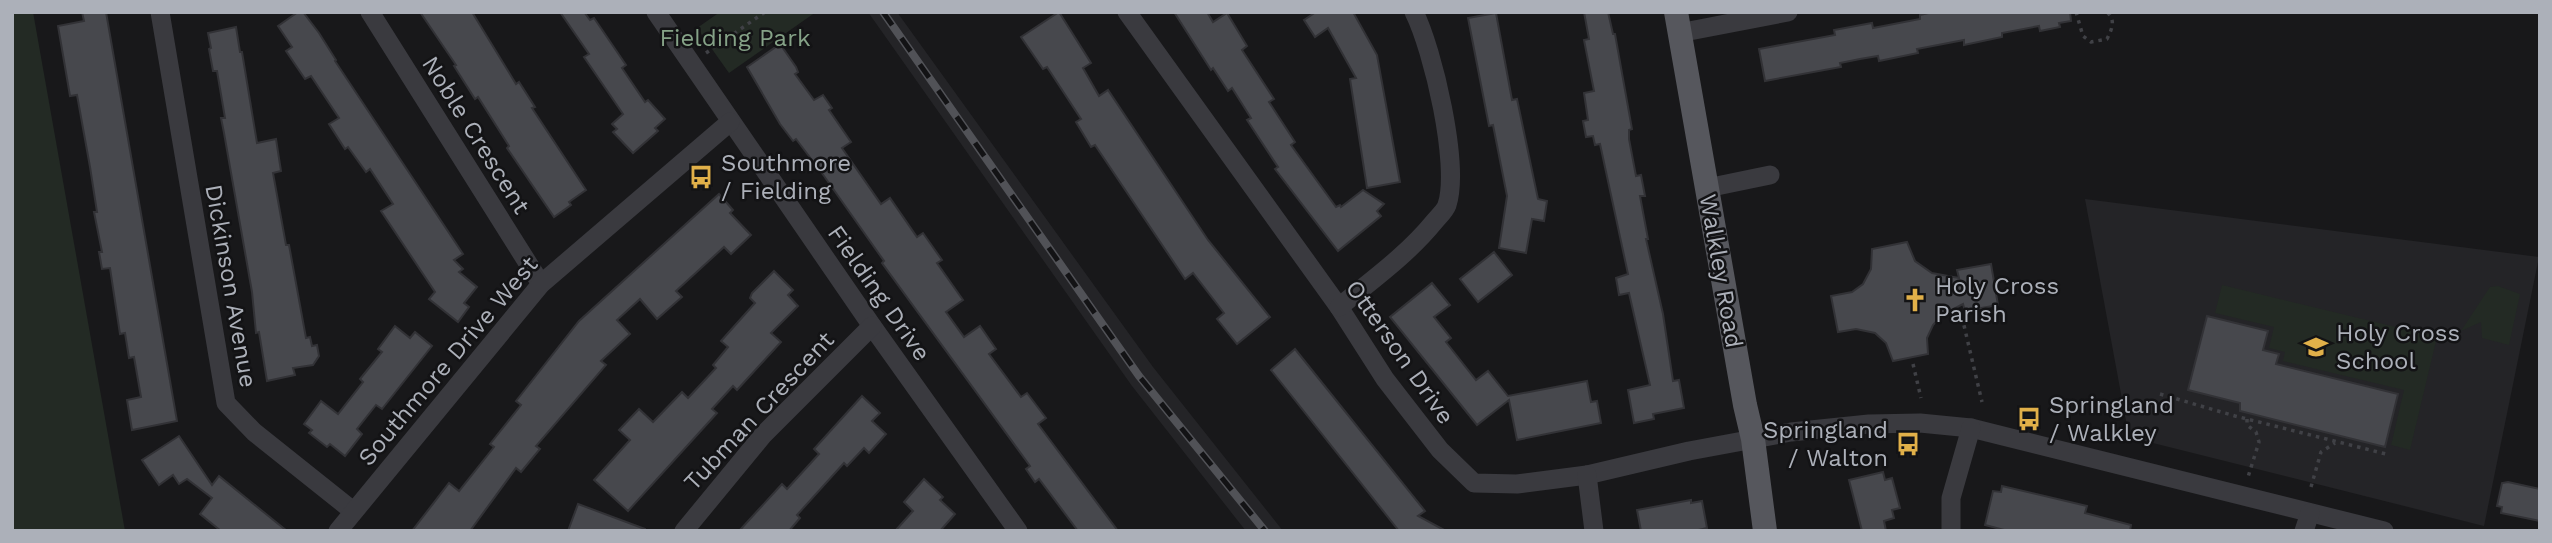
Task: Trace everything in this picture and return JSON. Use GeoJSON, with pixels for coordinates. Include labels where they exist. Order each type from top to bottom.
{"type":"FeatureCollection","features":[{"type":"Feature","properties":{"kind":"main road","name":"Walkley Road"},"geometry":{"type":"LineString","coordinates":[[1678,23],[1753,439],[1765,531]]}},
{"type":"Feature","properties":{"kind":"street","name":"Dickinson Avenue"},"geometry":{"type":"LineString","coordinates":[[160,12],[226,403],[254,432],[352,511]]}},
{"type":"Feature","properties":{"kind":"street","name":"Noble Crescent"},"geometry":{"type":"LineString","coordinates":[[370,12],[541,284]]}},
{"type":"Feature","properties":{"kind":"street","name":"Fielding Drive"},"geometry":{"type":"LineString","coordinates":[[656,12],[872,327],[1017,530]]}},
{"type":"Feature","properties":{"kind":"street","name":"Otterson Drive"},"geometry":{"type":"LineString","coordinates":[[1127,12],[1339,307],[1385,379],[1440,450],[1474,483],[1517,484],[1587,475],[1689,451],[1791,432],[1869,424],[1920,423],[1971,428],[2243,496],[2307,522],[2384,531]]}},
{"type":"Feature","properties":{"kind":"street"},"geometry":{"type":"LineString","coordinates":[[1339,307],[1417,243],[1447,206],[1450,163],[1436,74],[1423,30],[1414,12]]}},
{"type":"Feature","properties":{"kind":"street"},"geometry":{"type":"LineString","coordinates":[[1678,23],[1788,12]]}},
{"type":"Feature","properties":{"kind":"street","name":"Southmore Drive West"},"geometry":{"type":"LineString","coordinates":[[338,531],[541,284],[730,122]]}},
{"type":"Feature","properties":{"kind":"street"},"geometry":{"type":"LineString","coordinates":[[1707,188],[1770,176]]}},
{"type":"Feature","properties":{"kind":"street","name":"Tubman Crescent"},"geometry":{"type":"LineString","coordinates":[[684,531],[764,435],[872,327]]}},
{"type":"Feature","properties":{"kind":"street"},"geometry":{"type":"LineString","coordinates":[[1951,531],[1951,498],[1971,428]]}},
{"type":"Feature","properties":{"kind":"street"},"geometry":{"type":"LineString","coordinates":[[1587,475],[1594,531]]}},
{"type":"Feature","properties":{"kind":"path"},"geometry":{"type":"LineString","coordinates":[[691,62],[765,12]]}},
{"type":"Feature","properties":{"kind":"path"},"geometry":{"type":"LineString","coordinates":[[2076,12],[2083,36],[2091,41],[2107,39],[2113,26],[2111,16],[2107,12]]}},
{"type":"Feature","properties":{"kind":"path"},"geometry":{"type":"LineString","coordinates":[[1962,317],[1982,402]]}},
{"type":"Feature","properties":{"kind":"path"},"geometry":{"type":"LineString","coordinates":[[1913,365],[1921,398]]}},
{"type":"Feature","properties":{"kind":"path"},"geometry":{"type":"LineString","coordinates":[[2160,394],[2335,443],[2386,454]]}},
{"type":"Feature","properties":{"kind":"path"},"geometry":{"type":"LineString","coordinates":[[2243,496],[2259,442],[2256,432],[2247,425],[2247,419]]}},
{"type":"Feature","properties":{"kind":"path"},"geometry":{"type":"LineString","coordinates":[[2311,486],[2321,452],[2335,443]]}},
{"type":"Feature","properties":{"kind":"shaded area"},"geometry":{"type":"Polygon","coordinates":[[[868,12],[897,12],[1153,367],[1283,531],[1246,531],[1238,521],[1132,386],[868,12]]]}},
{"type":"Feature","properties":{"kind":"shaded area","name":"Holy Cross School"},"geometry":{"type":"Polygon","coordinates":[[[2085,199],[2539,257],[2484,526],[2129,437],[2085,199]]]}},
{"type":"Feature","properties":{"kind":"green space"},"geometry":{"type":"Polygon","coordinates":[[[12,12],[33,12],[125,531],[12,531],[12,12]]]}},
{"type":"Feature","properties":{"kind":"green space","name":"Fielding Park"},"geometry":{"type":"Polygon","coordinates":[[[720,12],[816,12],[729,73],[697,28],[720,12]]]}},
{"type":"Feature","properties":{"kind":"green space"},"geometry":{"type":"Polygon","coordinates":[[[2222,285],[2437,337],[2410,450],[2391,445],[2404,390],[2283,361],[2285,352],[2269,348],[2274,327],[2215,313],[2222,285]]]}},
{"type":"Feature","properties":{"kind":"green space"},"geometry":{"type":"Polygon","coordinates":[[[2498,286],[2520,294],[2509,345],[2482,338],[2481,322],[2461,331],[2490,287],[2498,286]]]}},
{"type":"Feature","properties":{"kind":"building"},"geometry":{"type":"Polygon","coordinates":[[[82,12],[106,12],[177,421],[132,430],[127,400],[141,397],[134,357],[129,358],[125,333],[120,334],[110,268],[102,269],[99,252],[102,252],[94,212],[97,212],[77,95],[70,96],[58,26],[84,21],[82,12]]]}},
{"type":"Feature","properties":{"kind":"building"},"geometry":{"type":"Polygon","coordinates":[[[298,12],[303,12],[319,33],[463,254],[454,260],[463,269],[459,272],[477,287],[464,303],[469,307],[458,322],[429,299],[435,292],[381,211],[393,204],[370,169],[366,172],[348,147],[345,149],[329,124],[339,118],[311,76],[305,79],[286,51],[292,47],[278,26],[298,12]]]}},
{"type":"Feature","properties":{"kind":"building"},"geometry":{"type":"Polygon","coordinates":[[[420,12],[472,12],[586,190],[569,202],[571,205],[554,217],[420,12]]]}},
{"type":"Feature","properties":{"kind":"building"},"geometry":{"type":"Polygon","coordinates":[[[560,12],[584,12],[590,20],[594,18],[626,65],[622,68],[645,102],[648,100],[665,119],[655,128],[658,131],[633,153],[613,132],[617,129],[612,124],[623,114],[584,57],[589,54],[560,12]]]}},
{"type":"Feature","properties":{"kind":"building"},"geometry":{"type":"Polygon","coordinates":[[[1059,12],[1091,63],[1083,68],[1099,96],[1108,90],[1208,240],[1270,317],[1237,344],[1217,319],[1224,313],[1193,273],[1185,279],[1095,145],[1091,147],[1076,122],[1081,119],[1047,67],[1043,69],[1021,37],[1059,12]]]}},
{"type":"Feature","properties":{"kind":"building"},"geometry":{"type":"Polygon","coordinates":[[[1174,12],[1207,12],[1213,22],[1227,13],[1247,46],[1242,50],[1274,99],[1269,102],[1295,142],[1291,145],[1336,207],[1341,207],[1363,190],[1384,204],[1377,211],[1381,216],[1338,251],[1275,169],[1278,167],[1247,120],[1251,118],[1232,88],[1228,91],[1213,68],[1211,70],[1174,12]]]}},
{"type":"Feature","properties":{"kind":"building"},"geometry":{"type":"Polygon","coordinates":[[[1316,12],[1353,12],[1377,55],[1400,182],[1367,188],[1350,79],[1356,78],[1328,28],[1315,37],[1304,20],[1316,12]]]}},
{"type":"Feature","properties":{"kind":"building"},"geometry":{"type":"Polygon","coordinates":[[[1584,12],[1608,12],[1615,34],[1632,129],[1629,130],[1629,139],[1636,176],[1641,175],[1645,196],[1640,196],[1646,239],[1663,314],[1673,381],[1679,380],[1684,408],[1653,414],[1654,419],[1634,423],[1628,390],[1650,385],[1629,293],[1619,295],[1616,278],[1628,274],[1600,144],[1595,145],[1593,136],[1586,137],[1583,121],[1588,120],[1584,93],[1594,91],[1584,40],[1589,39],[1584,12]]]}},
{"type":"Feature","properties":{"kind":"building"},"geometry":{"type":"Polygon","coordinates":[[[1933,12],[2070,12],[2071,21],[2059,23],[2060,27],[2040,31],[2039,26],[2002,33],[2002,37],[1964,45],[1964,40],[1917,49],[1918,53],[1879,61],[1878,56],[1860,59],[1840,63],[1841,67],[1765,81],[1759,49],[1835,35],[1834,30],[1872,23],[1873,28],[1920,19],[1920,15],[1933,12]]]}},
{"type":"Feature","properties":{"kind":"building"},"geometry":{"type":"Polygon","coordinates":[[[1496,13],[1512,100],[1517,99],[1538,199],[1547,201],[1544,221],[1532,219],[1526,253],[1499,248],[1507,196],[1493,125],[1489,126],[1468,18],[1496,13]]]}},
{"type":"Feature","properties":{"kind":"building"},"geometry":{"type":"Polygon","coordinates":[[[236,27],[257,143],[276,139],[281,171],[273,173],[286,245],[289,245],[306,338],[310,337],[312,346],[317,345],[319,356],[313,365],[293,368],[295,375],[267,381],[259,332],[256,333],[252,292],[221,118],[225,118],[217,71],[213,71],[209,49],[208,33],[236,27]]]}},
{"type":"Feature","properties":{"kind":"building"},"geometry":{"type":"Polygon","coordinates":[[[780,44],[796,67],[798,72],[795,74],[814,100],[823,95],[832,108],[829,110],[851,142],[842,148],[881,204],[890,198],[917,237],[923,233],[942,260],[937,263],[963,300],[946,312],[964,337],[980,326],[996,349],[989,354],[1021,397],[1027,393],[1046,418],[1038,424],[1118,531],[1078,531],[1039,479],[1035,482],[1026,469],[1030,466],[882,263],[884,261],[824,176],[796,139],[793,141],[780,124],[747,67],[780,44]]]}},
{"type":"Feature","properties":{"kind":"building"},"geometry":{"type":"Polygon","coordinates":[[[719,194],[733,210],[730,213],[751,235],[731,254],[724,247],[676,291],[682,297],[657,319],[640,299],[617,320],[630,334],[601,361],[606,365],[536,446],[540,449],[521,472],[516,468],[470,531],[412,531],[449,483],[459,491],[494,447],[490,444],[521,405],[516,401],[579,321],[719,194]]]}},
{"type":"Feature","properties":{"kind":"building","name":"Holy Cross Parish"},"geometry":{"type":"Polygon","coordinates":[[[1907,242],[1915,261],[1932,273],[1959,278],[1957,270],[1991,264],[1998,305],[1965,311],[1963,304],[1942,315],[1927,338],[1928,354],[1893,361],[1886,343],[1875,333],[1856,329],[1838,332],[1831,296],[1852,292],[1863,284],[1871,269],[1872,249],[1907,242]]]}},
{"type":"Feature","properties":{"kind":"building"},"geometry":{"type":"Polygon","coordinates":[[[1494,252],[1512,275],[1478,302],[1460,279],[1494,252]]]}},
{"type":"Feature","properties":{"kind":"building"},"geometry":{"type":"Polygon","coordinates":[[[774,271],[793,290],[788,295],[798,306],[771,333],[781,342],[737,390],[733,386],[712,409],[717,413],[628,511],[594,480],[630,440],[619,430],[639,409],[653,422],[682,392],[688,398],[716,368],[713,365],[728,347],[721,341],[755,303],[750,298],[752,293],[774,271]]]}},
{"type":"Feature","properties":{"kind":"building"},"geometry":{"type":"Polygon","coordinates":[[[1432,283],[1450,305],[1434,317],[1451,338],[1446,342],[1476,380],[1488,371],[1508,396],[1587,381],[1591,402],[1597,401],[1601,423],[1517,440],[1509,400],[1477,425],[1390,317],[1432,283]]]}},
{"type":"Feature","properties":{"kind":"building"},"geometry":{"type":"Polygon","coordinates":[[[2207,316],[2268,331],[2263,350],[2279,354],[2276,364],[2398,394],[2385,447],[2240,411],[2240,403],[2188,390],[2207,316]]]}},
{"type":"Feature","properties":{"kind":"building"},"geometry":{"type":"Polygon","coordinates":[[[395,326],[410,338],[415,332],[432,346],[382,409],[376,405],[357,429],[362,434],[345,456],[330,444],[327,447],[309,433],[312,430],[304,424],[321,401],[338,414],[363,382],[360,379],[382,352],[378,349],[395,326]]]}},
{"type":"Feature","properties":{"kind":"building"},"geometry":{"type":"Polygon","coordinates":[[[1295,349],[1425,511],[1418,516],[1446,531],[1399,531],[1271,370],[1295,349]]]}},
{"type":"Feature","properties":{"kind":"building"},"geometry":{"type":"Polygon","coordinates":[[[862,396],[880,413],[872,421],[886,434],[869,453],[864,448],[847,466],[844,463],[797,515],[800,518],[789,531],[739,531],[782,484],[787,489],[819,454],[814,449],[862,396]]]}},
{"type":"Feature","properties":{"kind":"building"},"geometry":{"type":"Polygon","coordinates":[[[179,436],[212,485],[219,476],[287,531],[221,531],[200,514],[212,498],[187,479],[179,484],[173,475],[159,485],[142,460],[179,436]]]}},
{"type":"Feature","properties":{"kind":"building"},"geometry":{"type":"Polygon","coordinates":[[[1883,472],[1885,480],[1892,478],[1900,508],[1892,510],[1894,518],[1884,521],[1886,531],[1862,531],[1849,480],[1883,472]]]}},
{"type":"Feature","properties":{"kind":"building"},"geometry":{"type":"Polygon","coordinates":[[[924,479],[943,497],[940,500],[955,514],[940,531],[895,531],[913,511],[904,502],[924,479]]]}},
{"type":"Feature","properties":{"kind":"building"},"geometry":{"type":"Polygon","coordinates":[[[2502,483],[2540,489],[2540,521],[2501,513],[2502,507],[2497,506],[2502,483]]]}},
{"type":"Feature","properties":{"kind":"building"},"geometry":{"type":"Polygon","coordinates":[[[2002,486],[2087,506],[2085,513],[2131,525],[2130,531],[2008,531],[1985,525],[1993,491],[2001,492],[2002,486]]]}},
{"type":"Feature","properties":{"kind":"building"},"geometry":{"type":"Polygon","coordinates":[[[1691,500],[1691,503],[1702,501],[1707,528],[1694,531],[1641,531],[1637,510],[1691,500]]]}},
{"type":"Feature","properties":{"kind":"building"},"geometry":{"type":"Polygon","coordinates":[[[578,504],[645,529],[645,531],[568,531],[578,504]]]}},
{"type":"Feature","properties":{"kind":"railway"},"geometry":{"type":"LineString","coordinates":[[883,12],[1139,376],[1265,531]]}},
{"type":"Feature","properties":{"kind":"place","name":"Southmore / Fielding"},"geometry":{"type":"Point","coordinates":[701,177]}},
{"type":"Feature","properties":{"kind":"place","name":"Holy Cross Parish"},"geometry":{"type":"Point","coordinates":[1915,300]}},
{"type":"Feature","properties":{"kind":"place","name":"Holy Cross School"},"geometry":{"type":"Point","coordinates":[2316,347]}},
{"type":"Feature","properties":{"kind":"place","name":"Springland / Walkley"},"geometry":{"type":"Point","coordinates":[2029,419]}},
{"type":"Feature","properties":{"kind":"place","name":"Springland / Walton"},"geometry":{"type":"Point","coordinates":[1908,444]}}]}
